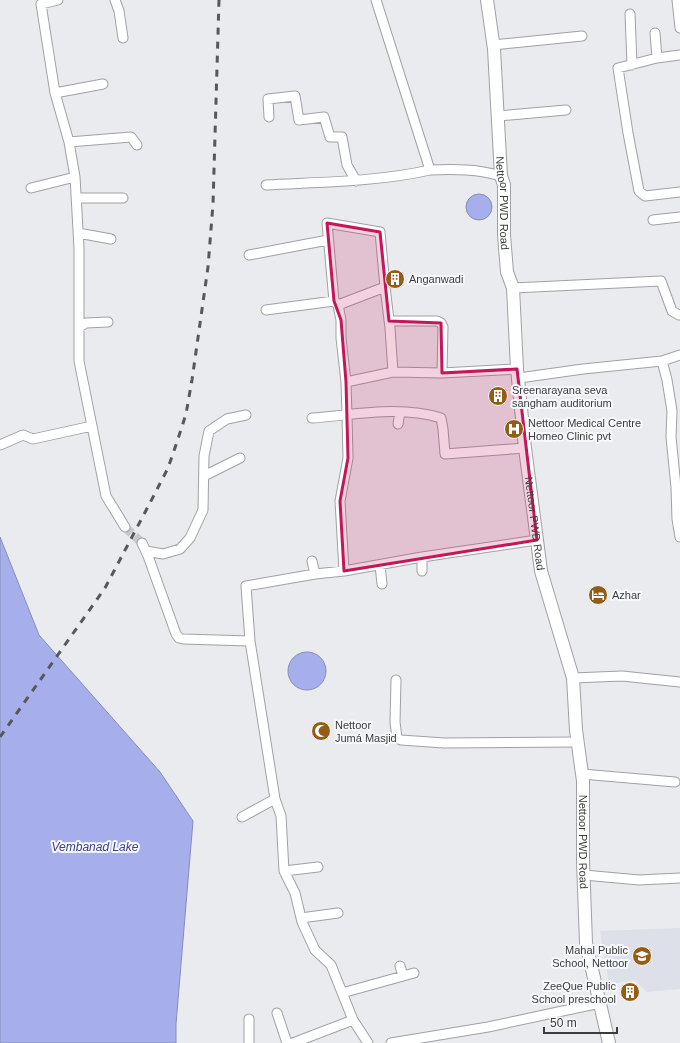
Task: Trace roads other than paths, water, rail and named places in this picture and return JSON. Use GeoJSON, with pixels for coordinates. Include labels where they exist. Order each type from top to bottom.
{"type":"FeatureCollection","features":[{"type":"Feature","properties":{"kind":"street"},"geometry":{"type":"LineString","coordinates":[[58,0],[40,2],[55,93],[69,142],[74,177],[78,233],[79,361],[106,496],[125,527]]}},
{"type":"Feature","properties":{"kind":"street"},"geometry":{"type":"LineString","coordinates":[[115,0],[119,11],[124,38]]}},
{"type":"Feature","properties":{"kind":"street"},"geometry":{"type":"LineString","coordinates":[[376,0],[430,170]]}},
{"type":"Feature","properties":{"kind":"street","name":"Nettoor PWD Road"},"geometry":{"type":"LineString","coordinates":[[487,0],[493,45],[501,176],[504,185],[504,235],[507,272],[513,288],[518,374],[525,448],[541,571],[573,678],[582,774],[586,943],[609,1043]]}},
{"type":"Feature","properties":{"kind":"street"},"geometry":{"type":"LineString","coordinates":[[677,0],[680,28]]}},
{"type":"Feature","properties":{"kind":"street"},"geometry":{"type":"LineString","coordinates":[[630,14],[632,65]]}},
{"type":"Feature","properties":{"kind":"street"},"geometry":{"type":"LineString","coordinates":[[655,33],[657,58]]}},
{"type":"Feature","properties":{"kind":"street"},"geometry":{"type":"LineString","coordinates":[[493,45],[582,36]]}},
{"type":"Feature","properties":{"kind":"street"},"geometry":{"type":"LineString","coordinates":[[680,55],[657,58],[618,68],[628,132],[640,191],[645,196],[680,192]]}},
{"type":"Feature","properties":{"kind":"street"},"geometry":{"type":"LineString","coordinates":[[55,93],[103,84]]}},
{"type":"Feature","properties":{"kind":"street"},"geometry":{"type":"LineString","coordinates":[[269,117],[268,99],[295,96],[299,120],[324,118],[330,137],[342,137],[347,165],[356,181]]}},
{"type":"Feature","properties":{"kind":"street"},"geometry":{"type":"LineString","coordinates":[[498,116],[566,110]]}},
{"type":"Feature","properties":{"kind":"street"},"geometry":{"type":"LineString","coordinates":[[69,142],[131,137],[137,145]]}},
{"type":"Feature","properties":{"kind":"street"},"geometry":{"type":"LineString","coordinates":[[266,184],[356,181],[405,176],[430,170],[453,169],[484,171],[501,176]]}},
{"type":"Feature","properties":{"kind":"street"},"geometry":{"type":"LineString","coordinates":[[31,188],[74,177]]}},
{"type":"Feature","properties":{"kind":"street"},"geometry":{"type":"LineString","coordinates":[[76,198],[124,198]]}},
{"type":"Feature","properties":{"kind":"street"},"geometry":{"type":"LineString","coordinates":[[653,220],[680,217]]}},
{"type":"Feature","properties":{"kind":"street"},"geometry":{"type":"LineString","coordinates":[[344,571],[340,501],[348,458],[348,416],[341,338],[341,320],[336,303],[327,223],[380,232],[390,321],[393,372]]}},
{"type":"Feature","properties":{"kind":"street"},"geometry":{"type":"LineString","coordinates":[[78,233],[110,239]]}},
{"type":"Feature","properties":{"kind":"street"},"geometry":{"type":"LineString","coordinates":[[249,255],[328,240]]}},
{"type":"Feature","properties":{"kind":"street"},"geometry":{"type":"LineString","coordinates":[[513,288],[661,280],[672,311],[679,315]]}},
{"type":"Feature","properties":{"kind":"street"},"geometry":{"type":"LineString","coordinates":[[266,310],[336,303],[385,287]]}},
{"type":"Feature","properties":{"kind":"street"},"geometry":{"type":"LineString","coordinates":[[390,321],[437,321],[441,323],[443,327],[442,373]]}},
{"type":"Feature","properties":{"kind":"street"},"geometry":{"type":"LineString","coordinates":[[79,327],[86,323],[108,322]]}},
{"type":"Feature","properties":{"kind":"street"},"geometry":{"type":"LineString","coordinates":[[346,382],[393,372],[518,374],[662,361],[680,356]]}},
{"type":"Feature","properties":{"kind":"street"},"geometry":{"type":"LineString","coordinates":[[662,361],[676,411],[676,487],[680,536]]}},
{"type":"Feature","properties":{"kind":"street"},"geometry":{"type":"LineString","coordinates":[[312,418],[381,412],[428,414],[441,418],[445,454],[525,448]]}},
{"type":"Feature","properties":{"kind":"street"},"geometry":{"type":"LineString","coordinates":[[398,424],[400,412]]}},
{"type":"Feature","properties":{"kind":"street"},"geometry":{"type":"LineString","coordinates":[[246,415],[227,419],[209,431],[204,456],[203,510],[190,538],[180,549],[163,554],[144,547],[174,630],[179,638],[250,641]]}},
{"type":"Feature","properties":{"kind":"street"},"geometry":{"type":"LineString","coordinates":[[0,445],[23,435],[33,439],[92,426]]}},
{"type":"Feature","properties":{"kind":"street"},"geometry":{"type":"LineString","coordinates":[[204,476],[240,458]]}},
{"type":"Feature","properties":{"kind":"street"},"geometry":{"type":"LineString","coordinates":[[368,1043],[353,1020],[331,965],[315,950],[301,918],[295,894],[284,871],[281,816],[275,799],[250,641],[246,586],[380,565],[422,556],[537,540]]}},
{"type":"Feature","properties":{"kind":"street"},"geometry":{"type":"LineString","coordinates":[[422,556],[422,571]]}},
{"type":"Feature","properties":{"kind":"street"},"geometry":{"type":"LineString","coordinates":[[312,561],[315,574]]}},
{"type":"Feature","properties":{"kind":"street"},"geometry":{"type":"LineString","coordinates":[[380,565],[382,584]]}},
{"type":"Feature","properties":{"kind":"street"},"geometry":{"type":"LineString","coordinates":[[573,678],[622,676],[680,682]]}},
{"type":"Feature","properties":{"kind":"street"},"geometry":{"type":"LineString","coordinates":[[396,680],[395,722],[397,738],[402,740],[444,743],[578,742]]}},
{"type":"Feature","properties":{"kind":"street"},"geometry":{"type":"LineString","coordinates":[[582,774],[675,782]]}},
{"type":"Feature","properties":{"kind":"street"},"geometry":{"type":"LineString","coordinates":[[242,817],[275,799]]}},
{"type":"Feature","properties":{"kind":"street"},"geometry":{"type":"LineString","coordinates":[[284,871],[318,867]]}},
{"type":"Feature","properties":{"kind":"street"},"geometry":{"type":"LineString","coordinates":[[584,875],[639,880],[680,878]]}},
{"type":"Feature","properties":{"kind":"street"},"geometry":{"type":"LineString","coordinates":[[301,918],[338,913]]}},
{"type":"Feature","properties":{"kind":"street"},"geometry":{"type":"LineString","coordinates":[[400,966],[403,976]]}},
{"type":"Feature","properties":{"kind":"street"},"geometry":{"type":"LineString","coordinates":[[342,993],[414,973]]}},
{"type":"Feature","properties":{"kind":"street"},"geometry":{"type":"LineString","coordinates":[[391,1043],[488,1027],[600,1003]]}},
{"type":"Feature","properties":{"kind":"street"},"geometry":{"type":"LineString","coordinates":[[277,1013],[287,1043]]}},
{"type":"Feature","properties":{"kind":"street"},"geometry":{"type":"LineString","coordinates":[[248,1019],[249,1043]]}},
{"type":"Feature","properties":{"kind":"street"},"geometry":{"type":"LineString","coordinates":[[293,1043],[353,1020]]}},
{"type":"Feature","properties":{"kind":"water"},"geometry":{"type":"Polygon","coordinates":[[[479,194],[488,198],[492,207],[488,216],[479,220],[470,216],[466,207],[470,198],[479,194]]]}},
{"type":"Feature","properties":{"kind":"water","name":"Vembanad Lake"},"geometry":{"type":"Polygon","coordinates":[[[0,537],[39,635],[160,772],[193,821],[176,1024],[176,1043],[0,1043],[0,537]]]}},
{"type":"Feature","properties":{"kind":"water"},"geometry":{"type":"Polygon","coordinates":[[[303,652],[311,652],[323,661],[326,671],[323,681],[317,687],[311,690],[303,690],[291,681],[288,675],[288,667],[297,655],[303,652]]]}},
{"type":"Feature","properties":{"kind":"tunnel"},"geometry":{"type":"LineString","coordinates":[[125,527],[142,543]]}},
{"type":"Feature","properties":{"kind":"railway"},"geometry":{"type":"LineString","coordinates":[[0,737],[105,588],[168,468],[186,414],[208,267],[213,204],[219,0]]}},
{"type":"Feature","properties":{"kind":"place","name":"Anganwadi"},"geometry":{"type":"Point","coordinates":[395,279]}},
{"type":"Feature","properties":{"kind":"place","name":"Sreenarayana seva sangham auditorium"},"geometry":{"type":"Point","coordinates":[498,396]}},
{"type":"Feature","properties":{"kind":"place","name":"Nettoor Medical Centre Homeo Clinic pvt"},"geometry":{"type":"Point","coordinates":[514,429]}},
{"type":"Feature","properties":{"kind":"place","name":"Azhar"},"geometry":{"type":"Point","coordinates":[598,595]}},
{"type":"Feature","properties":{"kind":"place","name":"Nettoor Jumá Masjid"},"geometry":{"type":"Point","coordinates":[321,731]}},
{"type":"Feature","properties":{"kind":"place","name":"Mahal Public School, Nettoor"},"geometry":{"type":"Point","coordinates":[642,956]}},
{"type":"Feature","properties":{"kind":"place","name":"ZeeQue Public School preschool"},"geometry":{"type":"Point","coordinates":[630,992]}}]}
